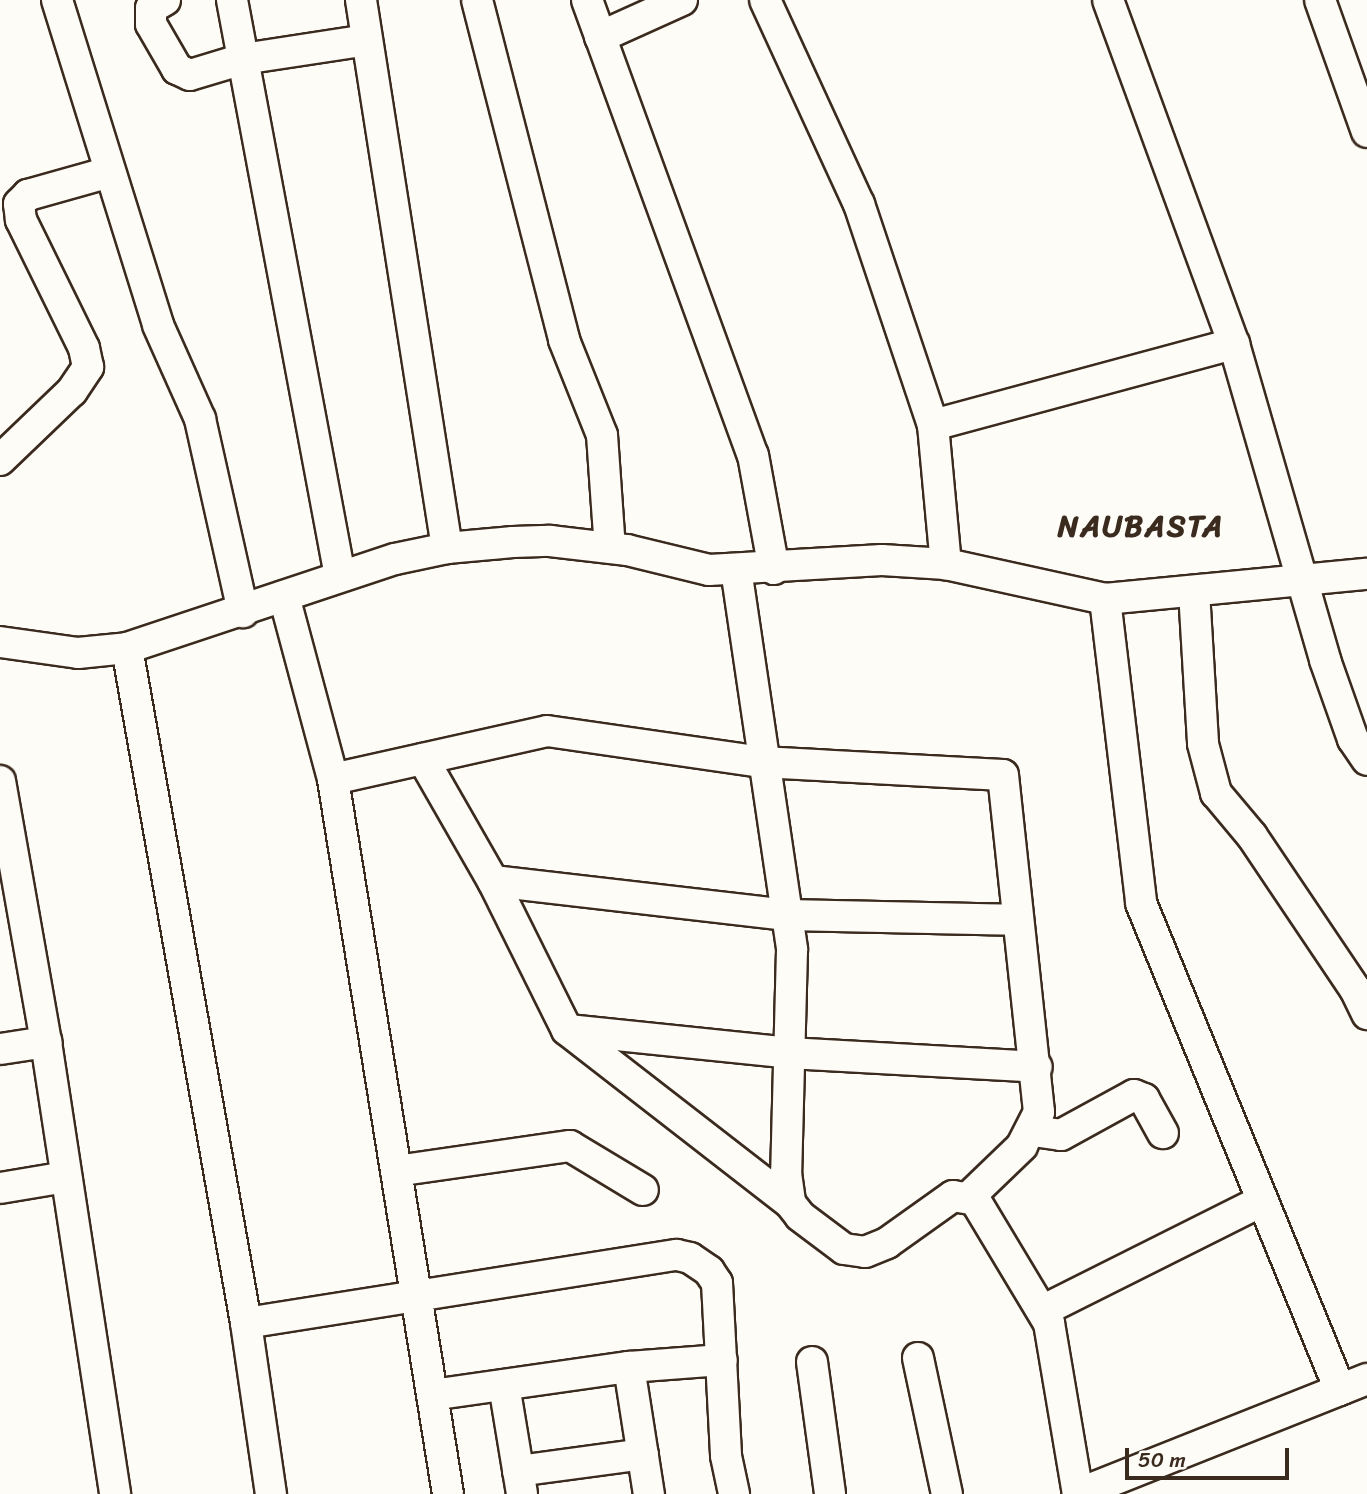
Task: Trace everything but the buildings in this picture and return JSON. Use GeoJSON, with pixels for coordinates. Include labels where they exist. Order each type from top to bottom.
{"type":"FeatureCollection","features":[{"type":"Feature","properties":{"kind":"street"},"geometry":{"type":"LineString","coordinates":[[57,0],[158,325],[200,419],[243,612]]}},
{"type":"Feature","properties":{"kind":"street"},"geometry":{"type":"LineString","coordinates":[[165,0],[151,8],[151,23],[177,69],[198,75],[243,59],[367,40]]}},
{"type":"Feature","properties":{"kind":"street"},"geometry":{"type":"LineString","coordinates":[[232,0],[340,576]]}},
{"type":"Feature","properties":{"kind":"street"},"geometry":{"type":"LineString","coordinates":[[361,0],[447,548]]}},
{"type":"Feature","properties":{"kind":"street"},"geometry":{"type":"LineString","coordinates":[[477,0],[564,340],[602,435],[610,548]]}},
{"type":"Feature","properties":{"kind":"street"},"geometry":{"type":"LineString","coordinates":[[587,0],[752,455],[774,569]]}},
{"type":"Feature","properties":{"kind":"street"},"geometry":{"type":"LineString","coordinates":[[765,0],[859,204],[933,425],[946,564]]}},
{"type":"Feature","properties":{"kind":"street"},"geometry":{"type":"LineString","coordinates":[[1108,0],[1234,344],[1306,583],[1325,660],[1353,739],[1367,760]]}},
{"type":"Feature","properties":{"kind":"street"},"geometry":{"type":"LineString","coordinates":[[1320,0],[1367,132]]}},
{"type":"Feature","properties":{"kind":"street"},"geometry":{"type":"LineString","coordinates":[[600,37],[669,3]]}},
{"type":"Feature","properties":{"kind":"street"},"geometry":{"type":"LineString","coordinates":[[3,452],[72,391],[88,367],[84,348],[21,220],[19,204],[28,195],[110,172]]}},
{"type":"Feature","properties":{"kind":"street"},"geometry":{"type":"LineString","coordinates":[[933,425],[1234,344]]}},
{"type":"Feature","properties":{"kind":"street"},"geometry":{"type":"LineString","coordinates":[[0,642],[79,653],[127,648],[243,612],[340,576],[447,548],[550,541],[610,548],[709,570],[774,569],[882,560],[946,564],[1105,599],[1306,583],[1367,574]]}},
{"type":"Feature","properties":{"kind":"street"},"geometry":{"type":"LineString","coordinates":[[736,569],[761,762],[792,950],[786,1172],[790,1203]]}},
{"type":"Feature","properties":{"kind":"street"},"geometry":{"type":"LineString","coordinates":[[1194,591],[1203,744],[1216,793],[1252,836],[1363,995]]}},
{"type":"Feature","properties":{"kind":"street"},"geometry":{"type":"LineString","coordinates":[[284,596],[334,779],[448,1494]]}},
{"type":"Feature","properties":{"kind":"street"},"geometry":{"type":"LineString","coordinates":[[970,1196],[1044,1310],[1078,1494],[1354,1385],[1262,1201],[1141,903],[1105,599]]}},
{"type":"Feature","properties":{"kind":"street"},"geometry":{"type":"LineString","coordinates":[[127,648],[246,1323],[271,1494]]}},
{"type":"Feature","properties":{"kind":"street"},"geometry":{"type":"LineString","coordinates":[[334,779],[547,731],[761,762],[1003,775],[1037,1067],[1039,1112],[1033,1131],[970,1196],[953,1196],[887,1243],[865,1252],[845,1249],[567,1030],[493,881],[423,759]]}},
{"type":"Feature","properties":{"kind":"street"},"geometry":{"type":"LineString","coordinates":[[0,781],[46,1042],[114,1494]]}},
{"type":"Feature","properties":{"kind":"street"},"geometry":{"type":"LineString","coordinates":[[493,881],[787,915],[1018,920]]}},
{"type":"Feature","properties":{"kind":"street"},"geometry":{"type":"LineString","coordinates":[[567,1030],[790,1054],[1037,1067]]}},
{"type":"Feature","properties":{"kind":"street"},"geometry":{"type":"LineString","coordinates":[[0,1049],[46,1042]]}},
{"type":"Feature","properties":{"kind":"street"},"geometry":{"type":"LineString","coordinates":[[1033,1131],[1061,1135],[1134,1095],[1144,1099],[1163,1133]]}},
{"type":"Feature","properties":{"kind":"street"},"geometry":{"type":"LineString","coordinates":[[396,1171],[570,1146],[643,1190]]}},
{"type":"Feature","properties":{"kind":"street"},"geometry":{"type":"LineString","coordinates":[[0,1188],[66,1177]]}},
{"type":"Feature","properties":{"kind":"street"},"geometry":{"type":"LineString","coordinates":[[1044,1310],[1262,1201]]}},
{"type":"Feature","properties":{"kind":"street"},"geometry":{"type":"LineString","coordinates":[[246,1323],[677,1255],[700,1264],[717,1283],[726,1457],[734,1494]]}},
{"type":"Feature","properties":{"kind":"street"},"geometry":{"type":"LineString","coordinates":[[918,1358],[947,1494]]}},
{"type":"Feature","properties":{"kind":"street"},"geometry":{"type":"LineString","coordinates":[[432,1395],[629,1367],[722,1360]]}},
{"type":"Feature","properties":{"kind":"street"},"geometry":{"type":"LineString","coordinates":[[812,1362],[830,1494]]}},
{"type":"Feature","properties":{"kind":"street"},"geometry":{"type":"LineString","coordinates":[[629,1367],[649,1494]]}},
{"type":"Feature","properties":{"kind":"street"},"geometry":{"type":"LineString","coordinates":[[504,1385],[520,1483],[643,1454]]}},
{"type":"Feature","properties":{"kind":"district","name":"NAUBASTA"},"geometry":{"type":"Point","coordinates":[1141,526]}}]}
